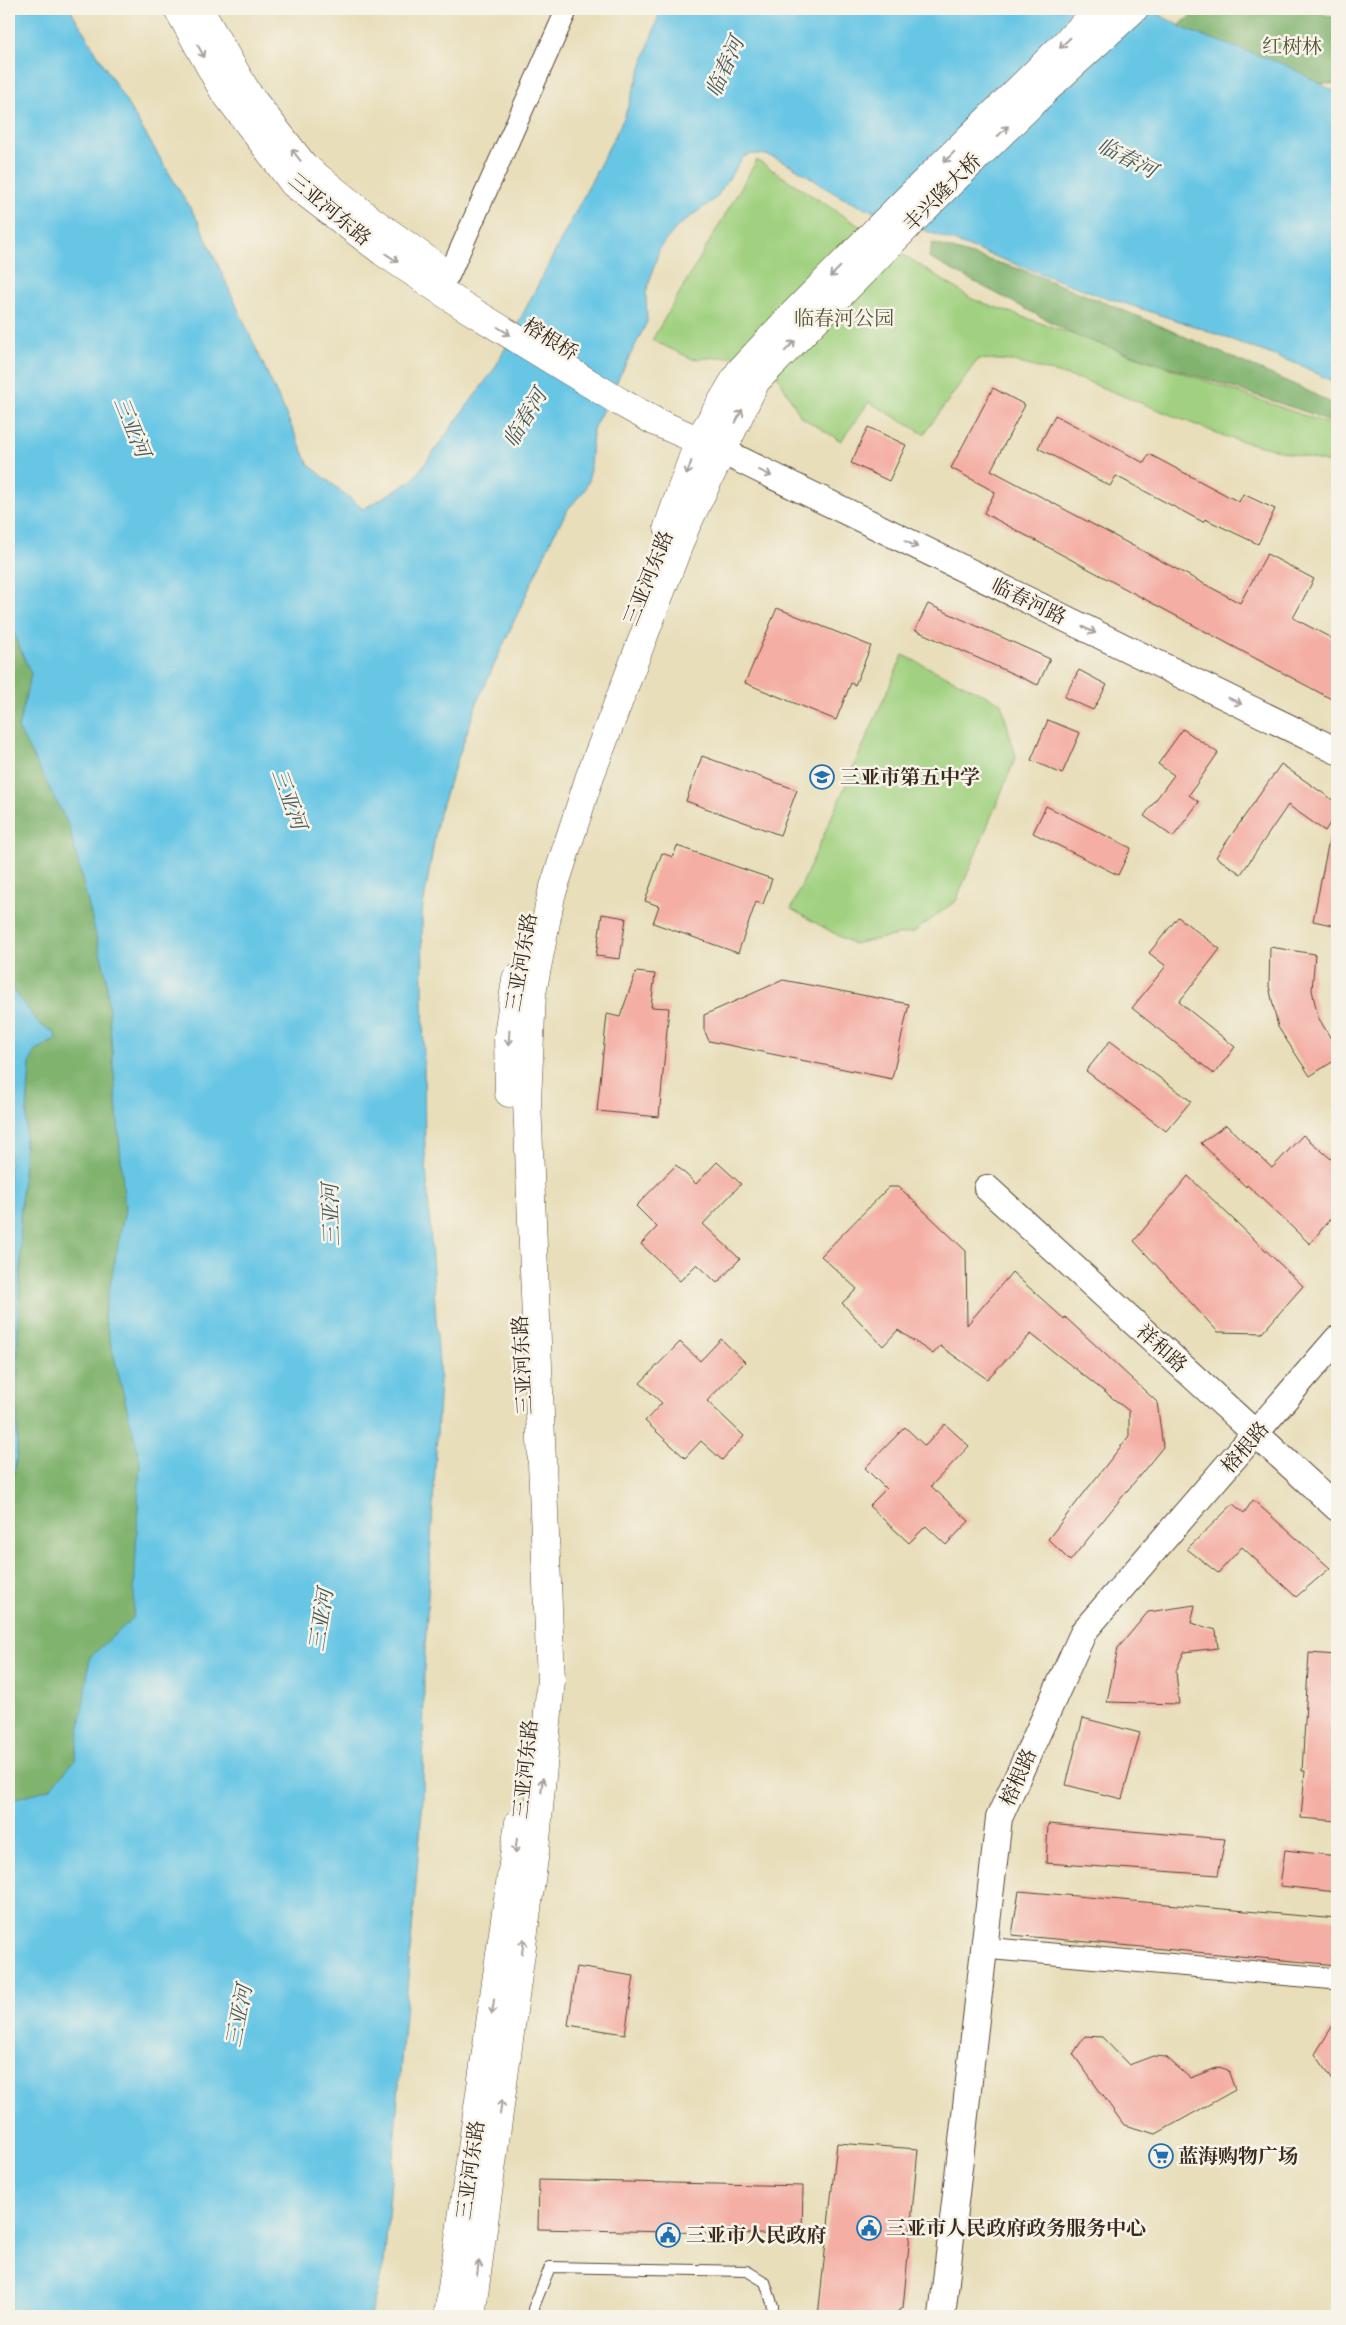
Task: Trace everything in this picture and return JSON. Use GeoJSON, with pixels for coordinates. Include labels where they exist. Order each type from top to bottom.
{"type":"FeatureCollection","features":[{"type":"Feature","properties":{"kind":"main road","name":"三亚河东路"},"geometry":{"type":"LineString","coordinates":[[178,9],[223,90],[294,184],[383,252],[467,298]]}},
{"type":"Feature","properties":{"kind":"main road","name":"三亚河东路"},"geometry":{"type":"LineString","coordinates":[[199,9],[248,94],[304,166],[371,220],[449,275],[467,298]]}},
{"type":"Feature","properties":{"kind":"main road","name":"丰兴隆大桥"},"geometry":{"type":"LineString","coordinates":[[748,376],[856,250],[1100,9]]}},
{"type":"Feature","properties":{"kind":"main road","name":"丰兴隆大桥"},"geometry":{"type":"LineString","coordinates":[[748,376],[1053,83],[1134,9]]}},
{"type":"Feature","properties":{"kind":"main road","name":"榕根桥"},"geometry":{"type":"LineString","coordinates":[[467,298],[625,395],[656,422],[709,438]]}},
{"type":"Feature","properties":{"kind":"main road"},"geometry":{"type":"LineString","coordinates":[[709,438],[748,376]]}},
{"type":"Feature","properties":{"kind":"main road","name":"三亚河东路"},"geometry":{"type":"LineString","coordinates":[[448,2316],[516,1848],[536,1664],[536,1625],[508,1086],[508,1036],[526,921],[543,860],[578,758],[671,520],[709,438]]}},
{"type":"Feature","properties":{"kind":"main road","name":"三亚河东路"},"geometry":{"type":"LineString","coordinates":[[471,2316],[535,1850],[551,1680],[527,1101],[532,993],[541,941],[552,896],[590,776],[686,526],[709,438]]}},
{"type":"Feature","properties":{"kind":"street"},"geometry":{"type":"LineString","coordinates":[[449,275],[567,9]]}},
{"type":"Feature","properties":{"kind":"street","name":"临春河路"},"geometry":{"type":"LineString","coordinates":[[709,438],[1337,750]]}},
{"type":"Feature","properties":{"kind":"street","name":"祥和路"},"geometry":{"type":"LineString","coordinates":[[987,1188],[1337,1508]]}},
{"type":"Feature","properties":{"kind":"street","name":"榕根路"},"geometry":{"type":"LineString","coordinates":[[942,2316],[999,1818],[1084,1631],[1337,1339]]}},
{"type":"Feature","properties":{"kind":"street"},"geometry":{"type":"LineString","coordinates":[[984,1948],[1337,1979]]}},
{"type":"Feature","properties":{"kind":"lane"},"geometry":{"type":"LineString","coordinates":[[537,2316],[533,2309],[550,2267],[746,2271],[764,2282],[773,2306],[771,2316]]}},
{"type":"Feature","properties":{"kind":"green space","name":"红树林"},"geometry":{"type":"Polygon","coordinates":[[[1198,9],[1303,9],[1337,18],[1337,84],[1257,82],[1084,108],[1198,9]]]}},
{"type":"Feature","properties":{"kind":"green space","name":"临春河公园"},"geometry":{"type":"Polygon","coordinates":[[[757,160],[972,299],[1337,427],[1337,467],[1329,463],[1229,438],[1083,380],[1012,361],[978,359],[924,434],[869,402],[841,441],[801,417],[755,337],[742,356],[692,359],[652,340],[757,160]]]}},
{"type":"Feature","properties":{"kind":"green space"},"geometry":{"type":"Polygon","coordinates":[[[932,243],[1023,270],[1140,317],[1302,388],[1337,406],[1337,425],[1309,413],[1079,337],[929,258],[932,243]]]}},
{"type":"Feature","properties":{"kind":"green space"},"geometry":{"type":"Polygon","coordinates":[[[9,576],[86,832],[119,979],[149,1431],[143,1618],[84,1759],[48,1790],[9,1801],[9,1505],[17,1454],[18,1312],[21,1262],[20,1220],[30,1064],[34,1052],[44,1047],[54,1033],[38,1023],[9,984],[9,576]]]}},
{"type":"Feature","properties":{"kind":"green space"},"geometry":{"type":"Polygon","coordinates":[[[903,655],[1001,703],[1016,757],[956,901],[914,932],[853,944],[791,909],[903,655]]]}},
{"type":"Feature","properties":{"kind":"water"},"geometry":{"type":"Polygon","coordinates":[[[9,9],[70,9],[198,221],[309,465],[363,509],[412,481],[495,368],[624,118],[661,9],[1149,9],[1187,30],[1286,65],[1337,93],[1337,384],[1302,366],[1200,328],[1093,293],[862,207],[834,193],[790,165],[765,155],[753,154],[743,157],[716,198],[677,227],[660,247],[646,293],[647,322],[593,429],[589,480],[584,491],[568,509],[553,536],[478,700],[439,813],[422,913],[425,1150],[440,1380],[424,1668],[423,1799],[384,2264],[370,2316],[9,2316],[9,1800],[50,1789],[75,1760],[90,1657],[133,1618],[140,1461],[104,1316],[125,1209],[106,976],[69,826],[18,728],[31,674],[9,622],[9,9]]]}},
{"type":"Feature","properties":{"kind":"water"},"geometry":{"type":"Polygon","coordinates":[[[9,984],[38,1023],[55,1033],[56,1039],[34,1052],[30,1064],[20,1220],[21,1262],[18,1312],[17,1454],[9,1505],[9,984]]]}},
{"type":"Feature","properties":{"kind":"building"},"geometry":{"type":"Polygon","coordinates":[[[993,388],[1025,405],[991,470],[1240,603],[1267,554],[1314,579],[1293,618],[1337,641],[1337,702],[984,513],[995,492],[951,468],[993,388]]]}},
{"type":"Feature","properties":{"kind":"building"},"geometry":{"type":"Polygon","coordinates":[[[1055,415],[1144,463],[1149,454],[1239,502],[1243,494],[1275,509],[1258,544],[1205,519],[1203,522],[1116,476],[1110,486],[1038,448],[1055,415]]]}},
{"type":"Feature","properties":{"kind":"building"},"geometry":{"type":"Polygon","coordinates":[[[868,427],[906,445],[889,481],[851,463],[868,427]]]}},
{"type":"Feature","properties":{"kind":"building"},"geometry":{"type":"Polygon","coordinates":[[[928,604],[1050,659],[1038,685],[915,630],[928,604]]]}},
{"type":"Feature","properties":{"kind":"building"},"geometry":{"type":"Polygon","coordinates":[[[777,608],[871,646],[855,685],[851,683],[836,720],[745,683],[777,608]]]}},
{"type":"Feature","properties":{"kind":"building"},"geometry":{"type":"Polygon","coordinates":[[[1079,670],[1107,685],[1093,710],[1064,697],[1079,670]]]}},
{"type":"Feature","properties":{"kind":"building"},"geometry":{"type":"Polygon","coordinates":[[[1048,720],[1080,733],[1062,774],[1031,760],[1048,720]]]}},
{"type":"Feature","properties":{"kind":"building"},"geometry":{"type":"Polygon","coordinates":[[[1183,729],[1218,753],[1189,795],[1199,802],[1173,837],[1144,816],[1174,775],[1158,764],[1183,729]]]}},
{"type":"Feature","properties":{"kind":"building"},"geometry":{"type":"Polygon","coordinates":[[[702,756],[797,790],[780,835],[686,801],[702,756]]]}},
{"type":"Feature","properties":{"kind":"building"},"geometry":{"type":"Polygon","coordinates":[[[1281,764],[1337,803],[1337,812],[1325,831],[1288,805],[1241,874],[1216,857],[1281,764]]]}},
{"type":"Feature","properties":{"kind":"building"},"geometry":{"type":"Polygon","coordinates":[[[1046,806],[1131,848],[1118,875],[1033,833],[1046,806]]]}},
{"type":"Feature","properties":{"kind":"building"},"geometry":{"type":"Polygon","coordinates":[[[1330,835],[1337,836],[1337,926],[1313,921],[1330,835]]]}},
{"type":"Feature","properties":{"kind":"building"},"geometry":{"type":"Polygon","coordinates":[[[677,846],[772,879],[763,904],[756,902],[738,953],[653,923],[659,906],[645,901],[662,853],[673,857],[677,846]]]}},
{"type":"Feature","properties":{"kind":"building"},"geometry":{"type":"Polygon","coordinates":[[[602,914],[626,918],[620,959],[596,956],[602,914]]]}},
{"type":"Feature","properties":{"kind":"building"},"geometry":{"type":"Polygon","coordinates":[[[1178,917],[1220,949],[1179,1002],[1235,1047],[1214,1074],[1132,1008],[1166,966],[1149,953],[1178,917]]]}},
{"type":"Feature","properties":{"kind":"building"},"geometry":{"type":"Polygon","coordinates":[[[1270,947],[1315,954],[1312,990],[1318,1017],[1337,1049],[1337,1059],[1310,1076],[1278,1027],[1269,986],[1270,947]]]}},
{"type":"Feature","properties":{"kind":"building"},"geometry":{"type":"Polygon","coordinates":[[[636,972],[655,974],[651,1007],[669,1008],[659,1117],[597,1111],[607,1014],[620,1017],[636,972]]]}},
{"type":"Feature","properties":{"kind":"building"},"geometry":{"type":"Polygon","coordinates":[[[783,980],[909,1004],[892,1079],[709,1041],[704,1030],[704,1015],[783,980]]]}},
{"type":"Feature","properties":{"kind":"building"},"geometry":{"type":"Polygon","coordinates":[[[1110,1041],[1191,1101],[1166,1131],[1086,1071],[1110,1041]]]}},
{"type":"Feature","properties":{"kind":"building"},"geometry":{"type":"Polygon","coordinates":[[[1226,1125],[1272,1168],[1303,1135],[1337,1164],[1337,1210],[1310,1244],[1247,1185],[1246,1187],[1201,1143],[1226,1125]]]}},
{"type":"Feature","properties":{"kind":"building"},"geometry":{"type":"Polygon","coordinates":[[[717,1162],[741,1184],[703,1224],[740,1259],[717,1283],[697,1264],[680,1281],[641,1244],[657,1227],[636,1206],[676,1165],[696,1184],[717,1162]]]}},
{"type":"Feature","properties":{"kind":"building"},"geometry":{"type":"Polygon","coordinates":[[[1188,1176],[1303,1286],[1262,1333],[1218,1332],[1134,1241],[1188,1176]]]}},
{"type":"Feature","properties":{"kind":"building"},"geometry":{"type":"Polygon","coordinates":[[[889,1187],[899,1187],[966,1251],[967,1325],[1012,1272],[1064,1319],[1065,1317],[1157,1402],[1163,1447],[1070,1561],[1048,1539],[1129,1436],[1129,1411],[1031,1334],[987,1379],[940,1346],[933,1354],[898,1330],[883,1346],[842,1303],[857,1289],[821,1256],[889,1187]]]}},
{"type":"Feature","properties":{"kind":"building"},"geometry":{"type":"Polygon","coordinates":[[[721,1339],[745,1362],[707,1401],[744,1436],[722,1460],[701,1441],[685,1458],[645,1421],[662,1403],[640,1383],[680,1342],[700,1361],[721,1339]]]}},
{"type":"Feature","properties":{"kind":"building"},"geometry":{"type":"Polygon","coordinates":[[[945,1424],[969,1446],[931,1486],[969,1521],[946,1545],[926,1526],[909,1543],[869,1506],[886,1489],[865,1468],[905,1427],[925,1446],[945,1424]]]}},
{"type":"Feature","properties":{"kind":"building"},"geometry":{"type":"Polygon","coordinates":[[[1253,1500],[1330,1568],[1296,1597],[1242,1547],[1218,1573],[1187,1549],[1233,1504],[1244,1513],[1253,1500]]]}},
{"type":"Feature","properties":{"kind":"building"},"geometry":{"type":"Polygon","coordinates":[[[1195,1605],[1191,1623],[1216,1630],[1218,1648],[1184,1652],[1176,1671],[1179,1704],[1107,1702],[1118,1648],[1148,1612],[1195,1605]]]}},
{"type":"Feature","properties":{"kind":"building"},"geometry":{"type":"Polygon","coordinates":[[[1309,1653],[1337,1655],[1337,1821],[1301,1818],[1305,1771],[1302,1771],[1309,1653]]]}},
{"type":"Feature","properties":{"kind":"building"},"geometry":{"type":"Polygon","coordinates":[[[1083,1718],[1140,1733],[1122,1799],[1066,1785],[1083,1718]]]}},
{"type":"Feature","properties":{"kind":"building"},"geometry":{"type":"Polygon","coordinates":[[[1048,1824],[1225,1839],[1218,1875],[1046,1863],[1048,1824]]]}},
{"type":"Feature","properties":{"kind":"building"},"geometry":{"type":"Polygon","coordinates":[[[1285,1850],[1337,1856],[1337,1892],[1280,1886],[1285,1850]]]}},
{"type":"Feature","properties":{"kind":"building"},"geometry":{"type":"Polygon","coordinates":[[[1019,1891],[1337,1919],[1337,1965],[1012,1935],[1019,1891]]]}},
{"type":"Feature","properties":{"kind":"building"},"geometry":{"type":"Polygon","coordinates":[[[577,1967],[634,1976],[625,2034],[568,2025],[577,1967]]]}},
{"type":"Feature","properties":{"kind":"building"},"geometry":{"type":"Polygon","coordinates":[[[1337,2019],[1337,2085],[1315,2054],[1337,2019]]]}},
{"type":"Feature","properties":{"kind":"building"},"geometry":{"type":"Polygon","coordinates":[[[1085,2036],[1102,2037],[1129,2065],[1153,2056],[1166,2057],[1190,2078],[1219,2067],[1228,2070],[1235,2090],[1156,2134],[1124,2125],[1073,2054],[1085,2036]]]}},
{"type":"Feature","properties":{"kind":"building","name":"三亚市人民政府政务服务中心"},"geometry":{"type":"Polygon","coordinates":[[[837,2143],[918,2149],[903,2308],[890,2316],[818,2316],[837,2143]]]}},
{"type":"Feature","properties":{"kind":"building"},"geometry":{"type":"Polygon","coordinates":[[[539,2180],[803,2186],[802,2235],[538,2229],[539,2180]]]}},
{"type":"Feature","properties":{"kind":"place","name":"三亚市第五中学"},"geometry":{"type":"Point","coordinates":[822,777]}},
{"type":"Feature","properties":{"kind":"place","name":"蓝海购物广场"},"geometry":{"type":"Point","coordinates":[1161,2156]}},
{"type":"Feature","properties":{"kind":"place","name":"三亚市人民政府政务服务中心"},"geometry":{"type":"Point","coordinates":[869,2228]}},
{"type":"Feature","properties":{"kind":"place","name":"三亚市人民政府"},"geometry":{"type":"Point","coordinates":[668,2235]}},
{"type":"Feature","properties":{"kind":"water label","name":"临春河"},"geometry":{"type":"Point","coordinates":[725,67]}},
{"type":"Feature","properties":{"kind":"water label","name":"临春河"},"geometry":{"type":"Point","coordinates":[1127,158]}},
{"type":"Feature","properties":{"kind":"water label","name":"临春河"},"geometry":{"type":"Point","coordinates":[525,418]}},
{"type":"Feature","properties":{"kind":"water label","name":"三亚河"},"geometry":{"type":"Point","coordinates":[132,427]}},
{"type":"Feature","properties":{"kind":"water label","name":"三亚河"},"geometry":{"type":"Point","coordinates":[289,799]}},
{"type":"Feature","properties":{"kind":"water label","name":"三亚河"},"geometry":{"type":"Point","coordinates":[331,1215]}},
{"type":"Feature","properties":{"kind":"water label","name":"三亚河"},"geometry":{"type":"Point","coordinates":[321,1620]}},
{"type":"Feature","properties":{"kind":"water label","name":"三亚河"},"geometry":{"type":"Point","coordinates":[239,2016]}}]}
